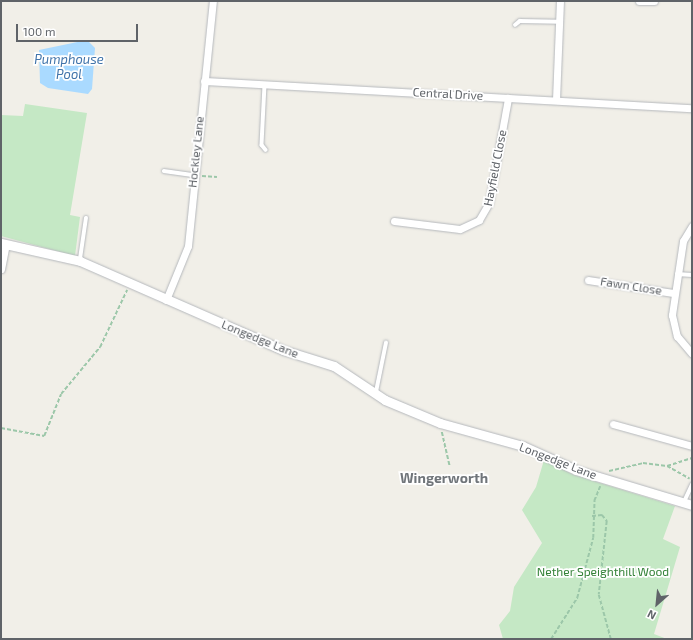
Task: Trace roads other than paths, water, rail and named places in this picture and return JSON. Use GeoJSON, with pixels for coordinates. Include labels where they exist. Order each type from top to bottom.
{"type":"FeatureCollection","features":[{"type":"Feature","properties":{"kind":"street","name":"Hockley Lane"},"geometry":{"type":"LineString","coordinates":[[166,300],[188,246],[213,1]]}},
{"type":"Feature","properties":{"kind":"street"},"geometry":{"type":"LineString","coordinates":[[556,100],[560,1]]}},
{"type":"Feature","properties":{"kind":"street"},"geometry":{"type":"LineString","coordinates":[[639,1],[654,1]]}},
{"type":"Feature","properties":{"kind":"street","name":"Central Drive"},"geometry":{"type":"LineString","coordinates":[[204,81],[692,108]]}},
{"type":"Feature","properties":{"kind":"street","name":"Hayfield Close"},"geometry":{"type":"LineString","coordinates":[[394,221],[460,229],[479,220],[489,203],[508,98]]}},
{"type":"Feature","properties":{"kind":"street"},"geometry":{"type":"LineString","coordinates":[[692,226],[683,241],[674,293],[672,315],[677,336],[692,354]]}},
{"type":"Feature","properties":{"kind":"street","name":"Longedge Lane"},"geometry":{"type":"LineString","coordinates":[[1,269],[4,244],[80,261],[283,350],[334,366],[375,393],[440,423],[523,446],[603,478],[688,504]]}},
{"type":"Feature","properties":{"kind":"street","name":"Fawn Close"},"geometry":{"type":"LineString","coordinates":[[588,280],[674,293]]}},
{"type":"Feature","properties":{"kind":"street"},"geometry":{"type":"LineString","coordinates":[[613,424],[692,446]]}},
{"type":"Feature","properties":{"kind":"lane"},"geometry":{"type":"LineString","coordinates":[[514,25],[520,21],[559,22]]}},
{"type":"Feature","properties":{"kind":"lane"},"geometry":{"type":"LineString","coordinates":[[265,85],[262,145],[266,150]]}},
{"type":"Feature","properties":{"kind":"lane"},"geometry":{"type":"LineString","coordinates":[[164,171],[194,176]]}},
{"type":"Feature","properties":{"kind":"lane"},"geometry":{"type":"LineString","coordinates":[[80,261],[86,218]]}},
{"type":"Feature","properties":{"kind":"lane"},"geometry":{"type":"LineString","coordinates":[[677,274],[692,276]]}},
{"type":"Feature","properties":{"kind":"lane"},"geometry":{"type":"LineString","coordinates":[[375,393],[386,343]]}},
{"type":"Feature","properties":{"kind":"lane"},"geometry":{"type":"LineString","coordinates":[[688,504],[692,485]]}},
{"type":"Feature","properties":{"kind":"water","name":"Pumphouse Pool"},"geometry":{"type":"Polygon","coordinates":[[[87,40],[95,48],[92,89],[88,94],[48,88],[40,83],[39,50],[87,40]]]}},
{"type":"Feature","properties":{"kind":"district","name":"Wingerworth"},"geometry":{"type":"Point","coordinates":[444,478]}},
{"type":"Feature","properties":{"kind":"park label","name":"Nether Speighthill Wood"},"geometry":{"type":"Point","coordinates":[603,572]}}]}
